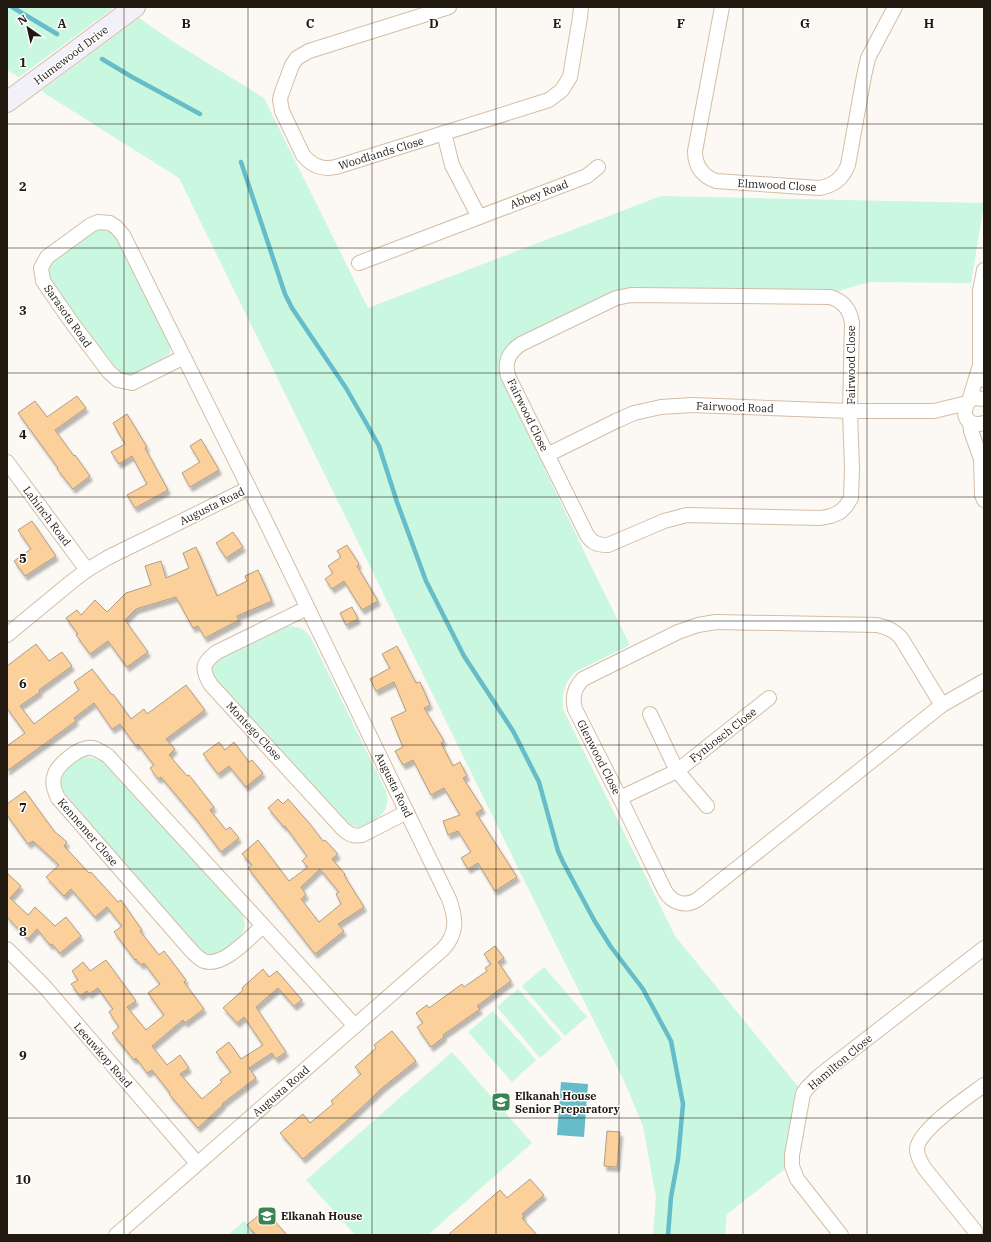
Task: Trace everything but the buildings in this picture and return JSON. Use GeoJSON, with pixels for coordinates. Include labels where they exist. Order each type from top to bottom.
{"type":"FeatureCollection","features":[{"type":"Feature","properties":{"kind":"street","name":"Humewood Drive"},"geometry":{"type":"LineString","coordinates":[[7,102],[135,7]]}},
{"type":"Feature","properties":{"kind":"street","name":"Woodlands Close"},"geometry":{"type":"LineString","coordinates":[[449,7],[309,51],[297,58],[292,65],[280,100],[282,111],[303,155],[308,161],[323,168],[336,168],[550,100],[567,84],[570,77],[581,7]]}},
{"type":"Feature","properties":{"kind":"street","name":"Elmwood Close"},"geometry":{"type":"LineString","coordinates":[[722,7],[695,151],[698,167],[706,176],[716,181],[819,188],[839,180],[848,165],[867,62],[872,49],[895,7]]}},
{"type":"Feature","properties":{"kind":"street"},"geometry":{"type":"LineString","coordinates":[[444,133],[452,165],[479,218]]}},
{"type":"Feature","properties":{"kind":"street","name":"Abbey Road"},"geometry":{"type":"LineString","coordinates":[[360,262],[587,176],[598,167]]}},
{"type":"Feature","properties":{"kind":"street","name":"Sarasota Road"},"geometry":{"type":"LineString","coordinates":[[184,357],[132,383],[124,382],[114,377],[72,323],[43,281],[41,268],[47,257],[91,225],[98,222],[110,223],[123,235],[184,357],[249,488]]}},
{"type":"Feature","properties":{"kind":"street"},"geometry":{"type":"LineString","coordinates":[[984,270],[980,291],[980,364],[984,380]]}},
{"type":"Feature","properties":{"kind":"street","name":"Fairwood Close"},"geometry":{"type":"LineString","coordinates":[[624,296],[830,297],[846,306],[852,323],[850,411],[852,469],[851,498],[840,512],[832,516],[821,518],[688,515],[664,520],[614,543],[601,545],[590,540],[587,535],[508,376],[506,363],[511,352],[521,344],[616,298],[624,296]]}},
{"type":"Feature","properties":{"kind":"street"},"geometry":{"type":"LineString","coordinates":[[980,364],[965,414],[982,454],[982,495],[984,500]]}},
{"type":"Feature","properties":{"kind":"street","name":"Fairwood Road"},"geometry":{"type":"LineString","coordinates":[[547,455],[616,420],[634,413],[661,407],[692,405],[850,411],[934,411],[968,402],[974,398],[984,399]]}},
{"type":"Feature","properties":{"kind":"street","name":"Fairwood Road"},"geometry":{"type":"LineString","coordinates":[[934,411],[978,425],[984,423]]}},
{"type":"Feature","properties":{"kind":"street","name":"Lahinch Road"},"geometry":{"type":"LineString","coordinates":[[7,462],[87,570]]}},
{"type":"Feature","properties":{"kind":"street","name":"Augusta Road"},"geometry":{"type":"LineString","coordinates":[[7,635],[87,570],[107,558],[249,488],[446,892],[453,909],[455,920],[449,943],[116,1235]]}},
{"type":"Feature","properties":{"kind":"street","name":"Montego Close"},"geometry":{"type":"LineString","coordinates":[[307,608],[212,656],[204,666],[206,677],[216,691],[343,829],[350,834],[356,836],[362,835],[407,812]]}},
{"type":"Feature","properties":{"kind":"street","name":"Glenwood Close"},"geometry":{"type":"LineString","coordinates":[[942,705],[901,638],[888,627],[877,625],[723,622],[698,625],[678,632],[583,679],[575,689],[573,702],[575,709],[668,896],[677,902],[688,904],[697,900],[942,705],[984,681]]}},
{"type":"Feature","properties":{"kind":"street","name":"Fynbosch Close"},"geometry":{"type":"LineString","coordinates":[[620,798],[677,771],[770,698]]}},
{"type":"Feature","properties":{"kind":"street","name":"Fynbosch Close"},"geometry":{"type":"LineString","coordinates":[[650,714],[677,771],[707,806]]}},
{"type":"Feature","properties":{"kind":"street","name":"Kennemer Close"},"geometry":{"type":"LineString","coordinates":[[263,926],[223,960],[212,963],[200,959],[58,798],[54,791],[53,781],[56,771],[62,764],[83,748],[91,748],[108,756],[355,1026]]}},
{"type":"Feature","properties":{"kind":"street","name":"Hamilton Close"},"geometry":{"type":"LineString","coordinates":[[841,1235],[797,1180],[792,1166],[792,1155],[803,1094],[819,1076],[984,948]]}},
{"type":"Feature","properties":{"kind":"street","name":"Leeuwkop Road"},"geometry":{"type":"LineString","coordinates":[[7,949],[44,986],[197,1163]]}},
{"type":"Feature","properties":{"kind":"street"},"geometry":{"type":"LineString","coordinates":[[976,1230],[925,1169],[920,1161],[917,1148],[919,1142],[930,1126],[984,1084]]}},
{"type":"Feature","properties":{"kind":"green space"},"geometry":{"type":"Polygon","coordinates":[[[7,7],[115,7],[19,77],[7,70],[7,7]]]}},
{"type":"Feature","properties":{"kind":"green space"},"geometry":{"type":"Polygon","coordinates":[[[139,18],[172,41],[264,98],[368,308],[661,196],[984,203],[971,283],[869,282],[835,292],[620,289],[513,341],[506,348],[500,360],[500,375],[630,645],[575,672],[568,680],[564,689],[563,709],[675,936],[800,1089],[796,1097],[785,1169],[727,1214],[725,1235],[653,1235],[656,1197],[643,1126],[625,1083],[179,178],[41,91],[139,18]]]}},
{"type":"Feature","properties":{"kind":"green space"},"geometry":{"type":"Polygon","coordinates":[[[105,227],[119,237],[170,338],[170,354],[130,378],[116,371],[48,285],[49,263],[91,229],[105,227]]]}},
{"type":"Feature","properties":{"kind":"green space"},"geometry":{"type":"Polygon","coordinates":[[[286,626],[300,628],[310,636],[386,791],[386,808],[376,820],[367,825],[358,827],[346,822],[218,683],[214,676],[212,668],[219,659],[286,626]]]}},
{"type":"Feature","properties":{"kind":"green space"},"geometry":{"type":"Polygon","coordinates":[[[90,757],[104,762],[239,909],[244,920],[244,930],[239,938],[226,949],[211,955],[199,950],[62,790],[61,780],[67,768],[80,758],[90,757]]]}},
{"type":"Feature","properties":{"kind":"green space"},"geometry":{"type":"Polygon","coordinates":[[[544,967],[587,1017],[565,1036],[522,986],[544,967]]]}},
{"type":"Feature","properties":{"kind":"green space"},"geometry":{"type":"Polygon","coordinates":[[[518,989],[562,1039],[540,1058],[497,1007],[518,989]]]}},
{"type":"Feature","properties":{"kind":"green space"},"geometry":{"type":"Polygon","coordinates":[[[493,1011],[536,1060],[512,1082],[468,1032],[493,1011]]]}},
{"type":"Feature","properties":{"kind":"green space"},"geometry":{"type":"Polygon","coordinates":[[[452,1052],[532,1143],[428,1235],[355,1235],[306,1180],[452,1052]]]}},
{"type":"Feature","properties":{"kind":"green space"},"geometry":{"type":"Polygon","coordinates":[[[244,1221],[256,1235],[228,1235],[244,1221]]]}},
{"type":"Feature","properties":{"kind":"water"},"geometry":{"type":"Polygon","coordinates":[[[561,1082],[588,1084],[584,1137],[557,1135],[561,1082]]]}},
{"type":"Feature","properties":{"kind":"waterway"},"geometry":{"type":"LineString","coordinates":[[12,7],[57,34]]}},
{"type":"Feature","properties":{"kind":"waterway"},"geometry":{"type":"LineString","coordinates":[[102,59],[200,114]]}},
{"type":"Feature","properties":{"kind":"waterway"},"geometry":{"type":"LineString","coordinates":[[241,162],[285,294],[292,308],[346,388],[379,446],[397,502],[426,581],[464,656],[513,731],[539,782],[558,851],[563,862],[594,920],[611,947],[643,989],[671,1041],[683,1104],[678,1159],[671,1197],[668,1235]]}},
{"type":"Feature","properties":{"kind":"place","name":"Elkanah House Senior Preparatory"},"geometry":{"type":"Point","coordinates":[501,1102]}},
{"type":"Feature","properties":{"kind":"place","name":"Elkanah House"},"geometry":{"type":"Point","coordinates":[267,1216]}}]}
